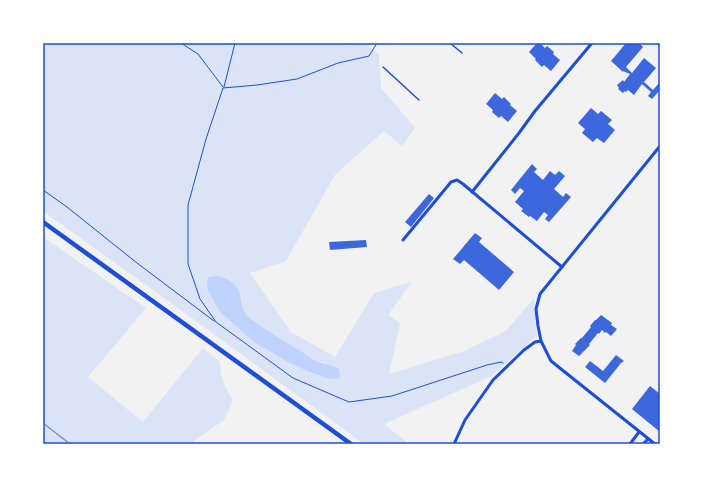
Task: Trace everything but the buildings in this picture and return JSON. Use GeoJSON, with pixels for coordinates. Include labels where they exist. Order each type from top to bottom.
{"type":"FeatureCollection","features":[{"type":"Feature","properties":{"kind":"main road"},"geometry":{"type":"LineString","coordinates":[[43,222],[351,444]]}},
{"type":"Feature","properties":{"kind":"street"},"geometry":{"type":"LineString","coordinates":[[472,192],[535,111],[592,43]]}},
{"type":"Feature","properties":{"kind":"street"},"geometry":{"type":"LineString","coordinates":[[655,444],[551,361],[541,340],[536,309],[540,294],[659,147]]}},
{"type":"Feature","properties":{"kind":"street"},"geometry":{"type":"LineString","coordinates":[[403,240],[451,182],[457,180],[562,267]]}},
{"type":"Feature","properties":{"kind":"street"},"geometry":{"type":"LineString","coordinates":[[454,444],[465,420],[493,380],[524,350],[535,342],[541,340]]}},
{"type":"Feature","properties":{"kind":"street"},"geometry":{"type":"LineString","coordinates":[[630,444],[639,432]]}},
{"type":"Feature","properties":{"kind":"street"},"geometry":{"type":"LineString","coordinates":[[643,444],[648,438]]}},
{"type":"Feature","properties":{"kind":"lane"},"geometry":{"type":"LineString","coordinates":[[450,43],[462,53]]}},
{"type":"Feature","properties":{"kind":"lane"},"geometry":{"type":"LineString","coordinates":[[383,67],[419,100]]}},
{"type":"Feature","properties":{"kind":"path"},"geometry":{"type":"LineString","coordinates":[[181,43],[198,54],[223,88]]}},
{"type":"Feature","properties":{"kind":"path"},"geometry":{"type":"LineString","coordinates":[[216,322],[200,299],[188,264],[188,205],[235,43]]}},
{"type":"Feature","properties":{"kind":"path"},"geometry":{"type":"LineString","coordinates":[[223,88],[297,79],[338,63],[369,56],[378,43]]}},
{"type":"Feature","properties":{"kind":"path"},"geometry":{"type":"LineString","coordinates":[[43,190],[67,207],[137,263],[293,378],[348,402],[392,396],[487,365],[501,362],[508,366]]}},
{"type":"Feature","properties":{"kind":"shaded area"},"geometry":{"type":"Polygon","coordinates":[[[43,43],[366,43],[379,55],[381,88],[415,128],[402,146],[384,131],[335,175],[286,261],[250,273],[291,332],[335,357],[374,293],[412,282],[388,315],[400,323],[389,374],[464,351],[506,331],[534,298],[537,336],[492,376],[384,424],[409,444],[364,444],[43,211],[43,43]],[[208,291],[220,312],[254,342],[286,361],[309,372],[330,379],[336,379],[333,365],[319,362],[286,343],[247,316],[241,306],[208,291]]]}},
{"type":"Feature","properties":{"kind":"shaded area"},"geometry":{"type":"Polygon","coordinates":[[[43,237],[146,308],[88,377],[143,422],[203,348],[220,362],[225,387],[233,401],[224,420],[194,441],[197,444],[43,444],[43,237]]]}},
{"type":"Feature","properties":{"kind":"water"},"geometry":{"type":"Polygon","coordinates":[[[218,276],[230,281],[238,288],[242,307],[247,316],[312,359],[339,369],[340,378],[330,379],[309,372],[286,361],[254,342],[220,312],[208,291],[207,281],[209,277],[218,276]]]}},
{"type":"Feature","properties":{"kind":"railway"},"geometry":{"type":"LineString","coordinates":[[43,423],[70,444]]}}]}
